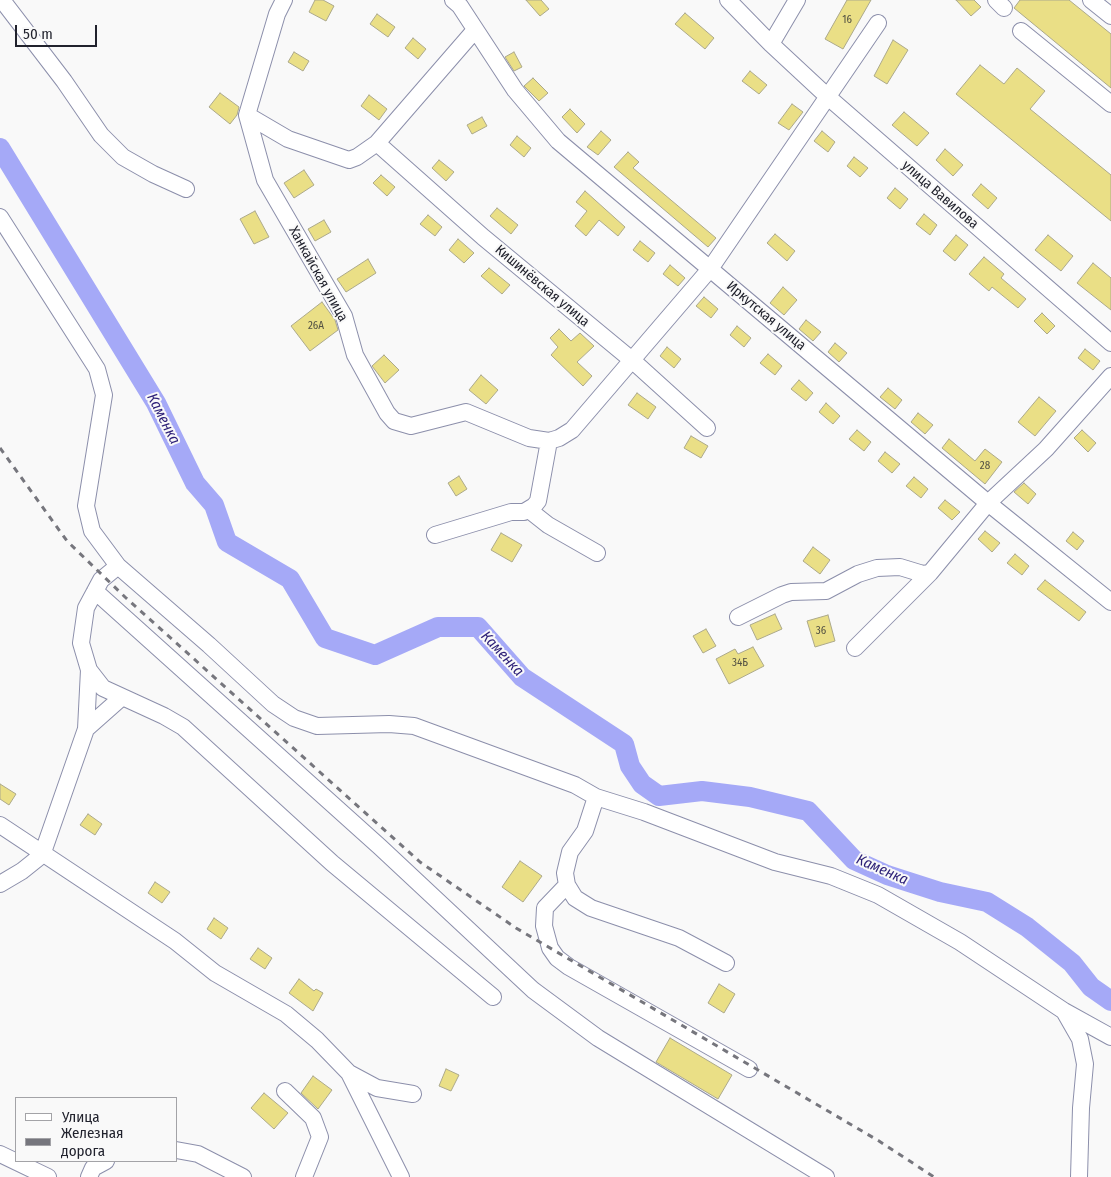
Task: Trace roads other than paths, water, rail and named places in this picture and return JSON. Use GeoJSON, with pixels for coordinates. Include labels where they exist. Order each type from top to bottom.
{"type":"FeatureCollection","features":[{"type":"Feature","properties":{"kind":"street"},"geometry":{"type":"LineString","coordinates":[[2,0],[64,81],[101,135],[123,157],[153,174],[186,189]]}},
{"type":"Feature","properties":{"kind":"street"},"geometry":{"type":"LineString","coordinates":[[284,0],[277,14],[247,116],[288,139],[349,160],[357,157],[376,143],[475,30]]}},
{"type":"Feature","properties":{"kind":"street","name":"Иркутская улица"},"geometry":{"type":"LineString","coordinates":[[453,0],[460,6],[515,90],[558,141],[988,503],[1111,602]]}},
{"type":"Feature","properties":{"kind":"street","name":"улица Вавилова"},"geometry":{"type":"LineString","coordinates":[[728,0],[771,44],[828,97],[1111,343]]}},
{"type":"Feature","properties":{"kind":"street"},"geometry":{"type":"LineString","coordinates":[[771,44],[796,0]]}},
{"type":"Feature","properties":{"kind":"street"},"geometry":{"type":"LineString","coordinates":[[1091,0],[1111,16]]}},
{"type":"Feature","properties":{"kind":"street"},"geometry":{"type":"LineString","coordinates":[[435,535],[511,512],[529,510],[538,501],[549,441],[559,438],[572,430],[710,269],[878,23]]}},
{"type":"Feature","properties":{"kind":"street"},"geometry":{"type":"LineString","coordinates":[[1020,31],[1111,104]]}},
{"type":"Feature","properties":{"kind":"street","name":"Ханкайская улица"},"geometry":{"type":"LineString","coordinates":[[247,116],[265,180],[344,316],[355,355],[386,413],[394,421],[411,426],[466,412],[529,438],[549,441]]}},
{"type":"Feature","properties":{"kind":"street","name":"Кишинёвская улица"},"geometry":{"type":"LineString","coordinates":[[376,143],[483,238],[633,361],[707,428]]}},
{"type":"Feature","properties":{"kind":"street"},"geometry":{"type":"LineString","coordinates":[[0,217],[97,369],[104,395],[86,506],[92,531],[118,566],[209,644],[273,704],[294,718],[317,726],[389,724],[414,726],[575,785],[596,797],[644,812],[775,862],[831,876],[878,895],[960,942],[1064,1011],[1111,1037]]}},
{"type":"Feature","properties":{"kind":"street"},"geometry":{"type":"LineString","coordinates":[[855,648],[930,573],[988,503],[1046,449],[1111,376]]}},
{"type":"Feature","properties":{"kind":"street"},"geometry":{"type":"LineString","coordinates":[[529,510],[548,525],[597,553]]}},
{"type":"Feature","properties":{"kind":"street"},"geometry":{"type":"LineString","coordinates":[[0,884],[22,871],[42,854],[86,729],[89,670],[81,643],[86,608],[101,580],[118,566]]}},
{"type":"Feature","properties":{"kind":"street"},"geometry":{"type":"LineString","coordinates":[[738,617],[782,595],[791,592],[826,591],[858,574],[877,568],[900,567],[923,574],[930,573]]}},
{"type":"Feature","properties":{"kind":"street"},"geometry":{"type":"LineString","coordinates":[[95,591],[380,847],[533,990],[598,1038],[826,1177]]}},
{"type":"Feature","properties":{"kind":"street"},"geometry":{"type":"LineString","coordinates":[[89,670],[103,688],[121,698],[164,716],[183,727],[332,864],[493,997]]}},
{"type":"Feature","properties":{"kind":"street"},"geometry":{"type":"LineString","coordinates":[[86,729],[121,698]]}},
{"type":"Feature","properties":{"kind":"street"},"geometry":{"type":"LineString","coordinates":[[596,797],[585,831],[570,852],[565,873],[567,885],[575,898],[591,908],[679,938],[726,963]]}},
{"type":"Feature","properties":{"kind":"street"},"geometry":{"type":"LineString","coordinates":[[0,825],[175,941],[215,973],[286,1014],[317,1040],[349,1073],[401,1177]]}},
{"type":"Feature","properties":{"kind":"street"},"geometry":{"type":"LineString","coordinates":[[567,885],[545,908],[544,926],[550,948],[557,958],[569,967],[750,1069]]}},
{"type":"Feature","properties":{"kind":"street"},"geometry":{"type":"LineString","coordinates":[[1064,1011],[1080,1039],[1086,1064],[1081,1108],[1079,1177]]}},
{"type":"Feature","properties":{"kind":"street"},"geometry":{"type":"LineString","coordinates":[[349,1073],[377,1088],[413,1094]]}},
{"type":"Feature","properties":{"kind":"street"},"geometry":{"type":"LineString","coordinates":[[285,1091],[313,1118],[320,1137],[304,1177]]}},
{"type":"Feature","properties":{"kind":"street"},"geometry":{"type":"LineString","coordinates":[[178,1150],[198,1154],[243,1177]]}},
{"type":"Feature","properties":{"kind":"street"},"geometry":{"type":"LineString","coordinates":[[5,1161],[48,1177]]}},
{"type":"Feature","properties":{"kind":"street"},"geometry":{"type":"LineString","coordinates":[[88,1177],[93,1168],[104,1162]]}},
{"type":"Feature","properties":{"kind":"waterway","name":"Каменка"},"geometry":{"type":"LineString","coordinates":[[0,148],[156,403],[195,483],[214,505],[227,542],[290,579],[325,638],[375,655],[438,627],[478,627],[522,677],[624,744],[630,766],[642,784],[659,796],[702,791],[750,797],[808,811],[854,860],[887,875],[940,892],[987,902],[1027,927],[1072,963],[1091,987],[1111,1001]]}},
{"type":"Feature","properties":{"kind":"railway"},"geometry":{"type":"LineString","coordinates":[[0,448],[67,541],[125,597],[420,862],[516,928],[879,1141],[934,1177]]}}]}
